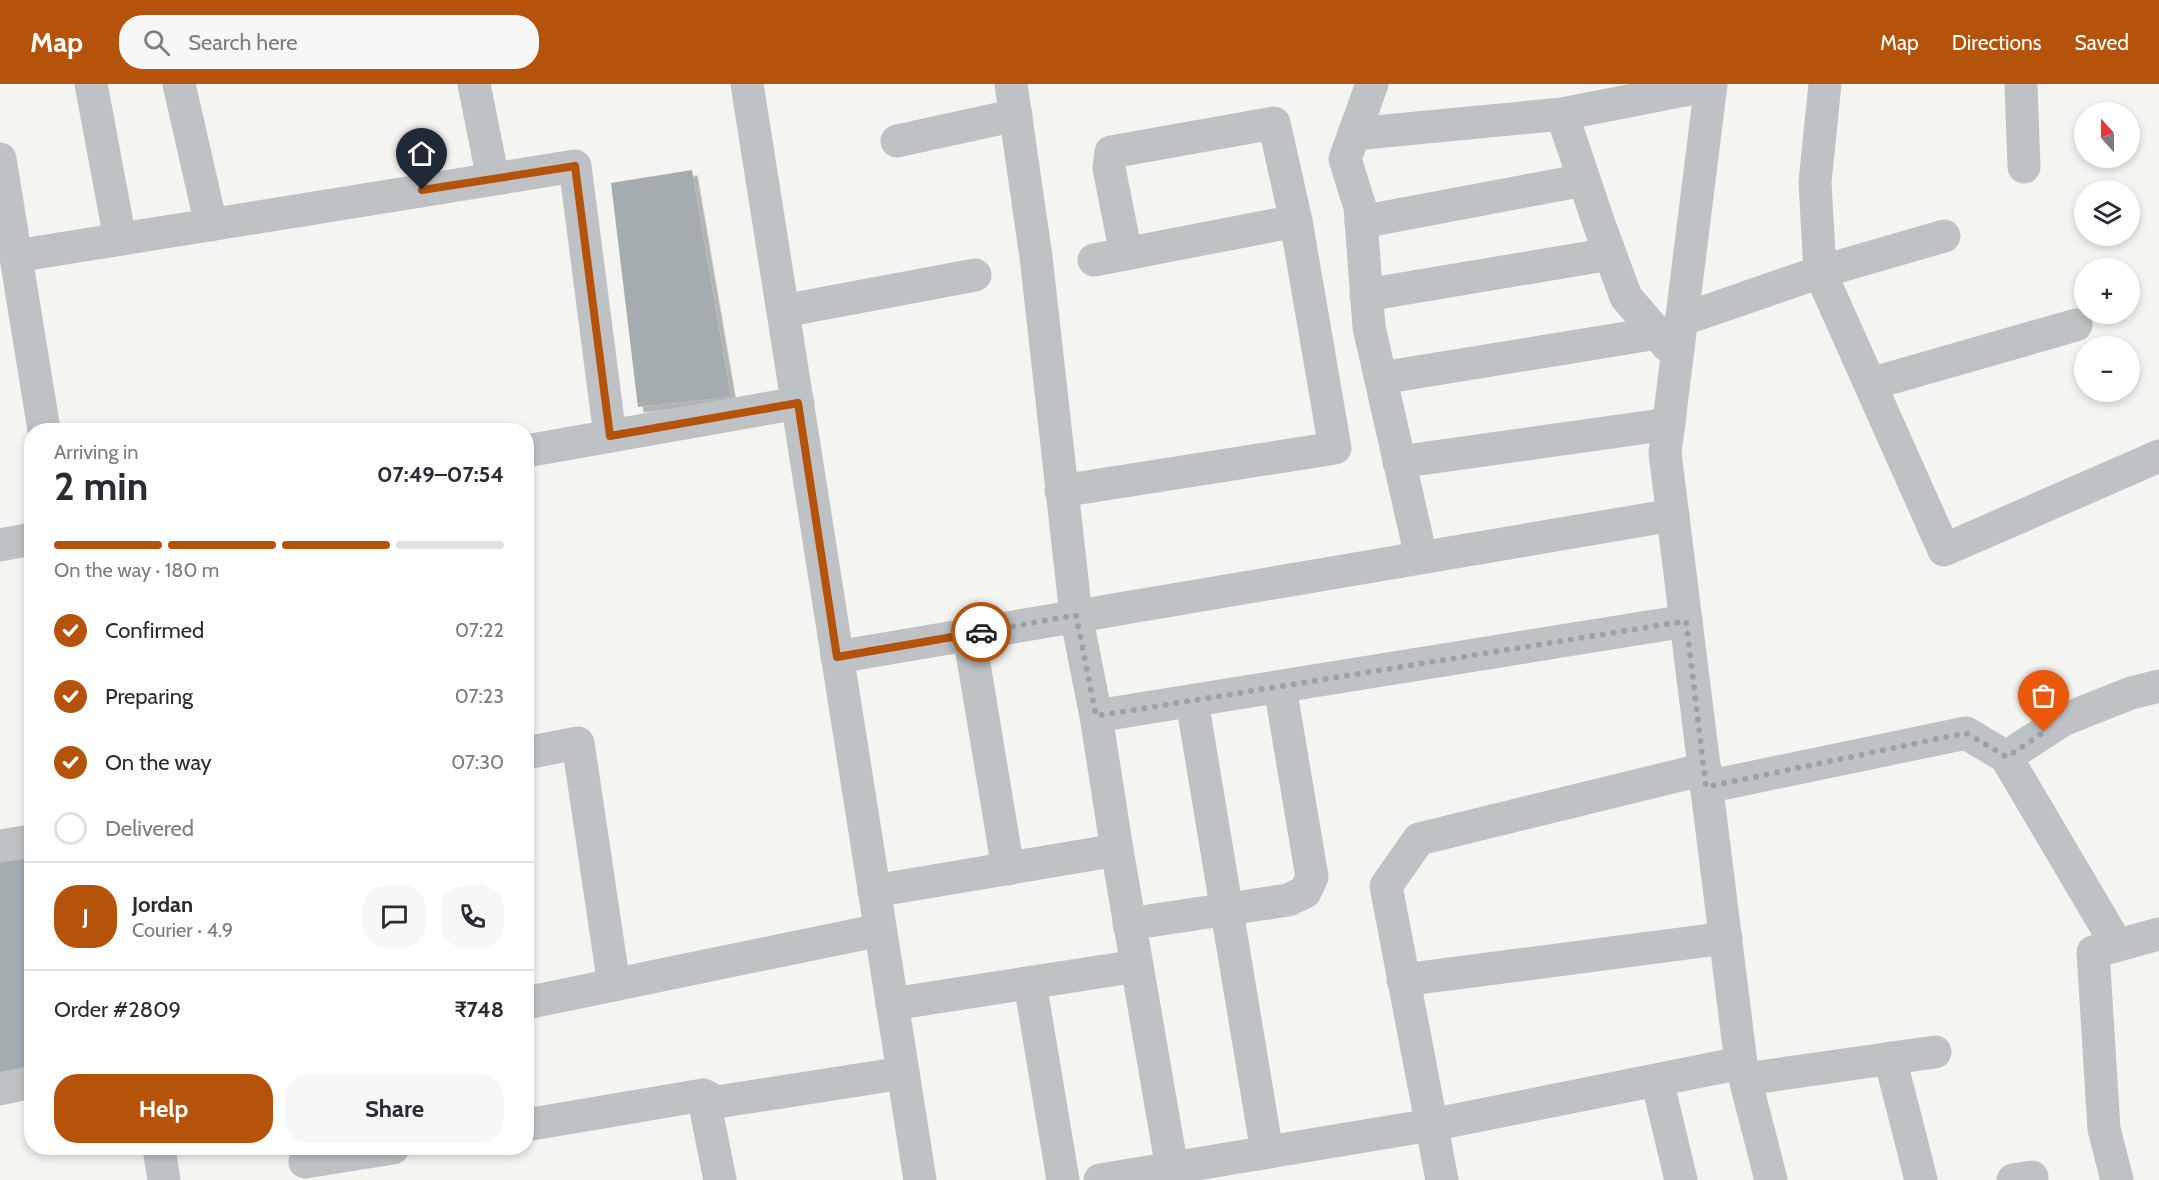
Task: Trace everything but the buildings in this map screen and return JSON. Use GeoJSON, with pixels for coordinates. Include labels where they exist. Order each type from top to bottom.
{"type":"FeatureCollection","features":[{"type":"Feature","properties":{"kind":"street"},"geometry":{"type":"LineString","coordinates":[[91,84],[120,239]]}},
{"type":"Feature","properties":{"kind":"street"},"geometry":{"type":"LineString","coordinates":[[179,84],[211,225]]}},
{"type":"Feature","properties":{"kind":"street"},"geometry":{"type":"LineString","coordinates":[[474,84],[493,179]]}},
{"type":"Feature","properties":{"kind":"street"},"geometry":{"type":"LineString","coordinates":[[747,84],[920,1180]]}},
{"type":"Feature","properties":{"kind":"street"},"geometry":{"type":"LineString","coordinates":[[1372,84],[1345,159],[1360,207],[1369,327],[1421,557]]}},
{"type":"Feature","properties":{"kind":"street"},"geometry":{"type":"LineString","coordinates":[[1826,84],[1815,182],[1820,272],[1944,550],[2159,456]]}},
{"type":"Feature","properties":{"kind":"street"},"geometry":{"type":"LineString","coordinates":[[2021,84],[2024,167]]}},
{"type":"Feature","properties":{"kind":"street"},"geometry":{"type":"LineString","coordinates":[[1354,134],[1562,114],[1711,85],[1672,336],[1665,453],[1743,1071],[1771,1180]]}},
{"type":"Feature","properties":{"kind":"street"},"geometry":{"type":"LineString","coordinates":[[897,141],[1014,100],[1036,257],[1076,615],[1096,716],[1129,924],[1173,1174]]}},
{"type":"Feature","properties":{"kind":"street"},"geometry":{"type":"LineString","coordinates":[[1562,114],[1626,297],[1672,336]]}},
{"type":"Feature","properties":{"kind":"street"},"geometry":{"type":"LineString","coordinates":[[1061,491],[1335,448],[1296,221],[1274,123],[1111,152],[1109,168],[1126,254]]}},
{"type":"Feature","properties":{"kind":"street"},"geometry":{"type":"LineString","coordinates":[[0,159],[43,423]]}},
{"type":"Feature","properties":{"kind":"street"},"geometry":{"type":"LineString","coordinates":[[16,256],[575,166],[610,436]]}},
{"type":"Feature","properties":{"kind":"street"},"geometry":{"type":"LineString","coordinates":[[1361,222],[1584,180]]}},
{"type":"Feature","properties":{"kind":"street"},"geometry":{"type":"LineString","coordinates":[[1094,260],[1296,221]]}},
{"type":"Feature","properties":{"kind":"street"},"geometry":{"type":"LineString","coordinates":[[1381,378],[1672,336],[1820,272],[1944,236]]}},
{"type":"Feature","properties":{"kind":"street"},"geometry":{"type":"LineString","coordinates":[[1366,295],[1610,254]]}},
{"type":"Feature","properties":{"kind":"street"},"geometry":{"type":"LineString","coordinates":[[783,311],[975,276]]}},
{"type":"Feature","properties":{"kind":"street"},"geometry":{"type":"LineString","coordinates":[[1870,384],[2076,325]]}},
{"type":"Feature","properties":{"kind":"street"},"geometry":{"type":"LineString","coordinates":[[534,450],[798,403]]}},
{"type":"Feature","properties":{"kind":"street"},"geometry":{"type":"LineString","coordinates":[[1399,462],[1668,424]]}},
{"type":"Feature","properties":{"kind":"street"},"geometry":{"type":"LineString","coordinates":[[837,657],[1673,515]]}},
{"type":"Feature","properties":{"kind":"street"},"geometry":{"type":"LineString","coordinates":[[0,545],[24,540]]}},
{"type":"Feature","properties":{"kind":"street"},"geometry":{"type":"LineString","coordinates":[[1096,716],[1686,621]]}},
{"type":"Feature","properties":{"kind":"street"},"geometry":{"type":"LineString","coordinates":[[969,634],[1008,868]]}},
{"type":"Feature","properties":{"kind":"street"},"geometry":{"type":"LineString","coordinates":[[2007,757],[2063,720],[2131,693],[2159,686]]}},
{"type":"Feature","properties":{"kind":"street"},"geometry":{"type":"LineString","coordinates":[[1129,924],[1288,900],[1305,892],[1312,877],[1280,687]]}},
{"type":"Feature","properties":{"kind":"street"},"geometry":{"type":"LineString","coordinates":[[1192,701],[1267,1152]]}},
{"type":"Feature","properties":{"kind":"street"},"geometry":{"type":"LineString","coordinates":[[1442,1180],[1386,886],[1419,839],[1706,778],[1966,733],[2007,757],[2117,945]]}},
{"type":"Feature","properties":{"kind":"street"},"geometry":{"type":"LineString","coordinates":[[534,751],[578,743],[614,985]]}},
{"type":"Feature","properties":{"kind":"street"},"geometry":{"type":"LineString","coordinates":[[0,846],[24,842]]}},
{"type":"Feature","properties":{"kind":"street"},"geometry":{"type":"LineString","coordinates":[[874,891],[1117,850]]}},
{"type":"Feature","properties":{"kind":"street"},"geometry":{"type":"LineString","coordinates":[[534,1001],[880,930]]}},
{"type":"Feature","properties":{"kind":"street"},"geometry":{"type":"LineString","coordinates":[[2117,1180],[2104,1129],[2093,952],[2159,934]]}},
{"type":"Feature","properties":{"kind":"street"},"geometry":{"type":"LineString","coordinates":[[1404,980],[1726,938]]}},
{"type":"Feature","properties":{"kind":"street"},"geometry":{"type":"LineString","coordinates":[[892,1004],[1137,966]]}},
{"type":"Feature","properties":{"kind":"street"},"geometry":{"type":"LineString","coordinates":[[1030,983],[1063,1180]]}},
{"type":"Feature","properties":{"kind":"street"},"geometry":{"type":"LineString","coordinates":[[1100,1180],[1173,1174],[1267,1152],[1431,1125],[1657,1080],[1935,1052]]}},
{"type":"Feature","properties":{"kind":"street"},"geometry":{"type":"LineString","coordinates":[[1890,1058],[1921,1180]]}},
{"type":"Feature","properties":{"kind":"street"},"geometry":{"type":"LineString","coordinates":[[534,1124],[704,1095],[717,1102],[903,1073]]}},
{"type":"Feature","properties":{"kind":"street"},"geometry":{"type":"LineString","coordinates":[[1657,1080],[1681,1180]]}},
{"type":"Feature","properties":{"kind":"street"},"geometry":{"type":"LineString","coordinates":[[0,1089],[24,1084]]}},
{"type":"Feature","properties":{"kind":"street"},"geometry":{"type":"LineString","coordinates":[[704,1095],[720,1180]]}},
{"type":"Feature","properties":{"kind":"street"},"geometry":{"type":"LineString","coordinates":[[160,1155],[164,1180]]}},
{"type":"Feature","properties":{"kind":"street"},"geometry":{"type":"LineString","coordinates":[[305,1163],[352,1155]]}},
{"type":"Feature","properties":{"kind":"way so far"},"geometry":{"type":"LineString","coordinates":[[981,632],[1076,615],[1096,716],[1686,621],[1706,787],[1966,733],[2007,757],[2044,732]]}},
{"type":"Feature","properties":{"kind":"route"},"geometry":{"type":"LineString","coordinates":[[422,190],[575,166],[610,436],[798,403],[837,657],[981,632]]}}]}
